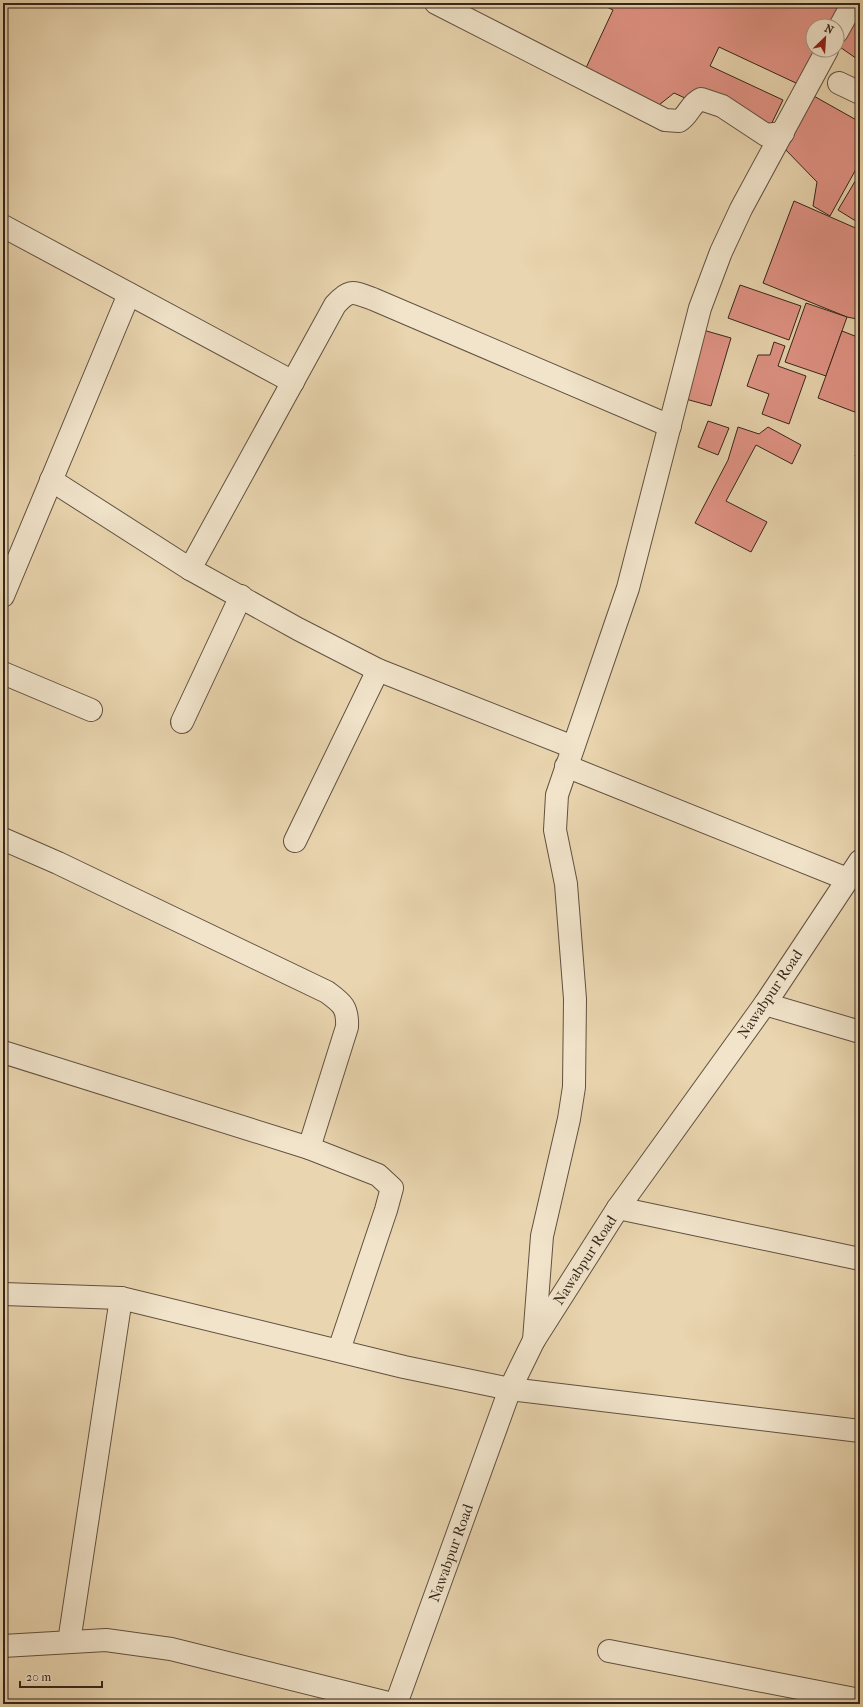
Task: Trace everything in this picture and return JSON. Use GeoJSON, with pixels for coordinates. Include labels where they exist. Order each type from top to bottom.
{"type":"FeatureCollection","features":[{"type":"Feature","properties":{"kind":"street"},"geometry":{"type":"LineString","coordinates":[[436,3],[666,120],[679,122],[686,116],[694,102],[701,98],[722,106],[766,135],[782,133]]}},
{"type":"Feature","properties":{"kind":"street"},"geometry":{"type":"LineString","coordinates":[[844,18],[852,3]]}},
{"type":"Feature","properties":{"kind":"street"},"geometry":{"type":"LineString","coordinates":[[534,1340],[542,1236],[569,1119],[574,1087],[575,999],[566,884],[555,830],[556,795],[628,588],[700,308],[721,252],[741,209],[823,58]]}},
{"type":"Feature","properties":{"kind":"street"},"geometry":{"type":"LineString","coordinates":[[839,83],[860,94]]}},
{"type":"Feature","properties":{"kind":"street"},"geometry":{"type":"LineString","coordinates":[[3,226],[293,382]]}},
{"type":"Feature","properties":{"kind":"street"},"geometry":{"type":"LineString","coordinates":[[190,569],[334,306],[344,295],[354,292],[670,426]]}},
{"type":"Feature","properties":{"kind":"street"},"geometry":{"type":"LineString","coordinates":[[3,596],[129,294]]}},
{"type":"Feature","properties":{"kind":"street"},"geometry":{"type":"LineString","coordinates":[[51,480],[190,569],[298,629],[378,670],[847,879]]}},
{"type":"Feature","properties":{"kind":"street"},"geometry":{"type":"LineString","coordinates":[[182,722],[241,596]]}},
{"type":"Feature","properties":{"kind":"street"},"geometry":{"type":"LineString","coordinates":[[295,841],[378,670]]}},
{"type":"Feature","properties":{"kind":"street"},"geometry":{"type":"LineString","coordinates":[[3,673],[91,710]]}},
{"type":"Feature","properties":{"kind":"street"},"geometry":{"type":"LineString","coordinates":[[3,839],[58,863],[327,992],[344,1005],[348,1018],[347,1027],[309,1148]]}},
{"type":"Feature","properties":{"kind":"street","name":"Nawabpur Road"},"geometry":{"type":"LineString","coordinates":[[396,1704],[510,1389],[534,1340],[618,1208],[765,1004],[860,861]]}},
{"type":"Feature","properties":{"kind":"street"},"geometry":{"type":"LineString","coordinates":[[765,1004],[860,1032]]}},
{"type":"Feature","properties":{"kind":"street"},"geometry":{"type":"LineString","coordinates":[[3,1052],[309,1148],[378,1175],[392,1188],[339,1350]]}},
{"type":"Feature","properties":{"kind":"street"},"geometry":{"type":"LineString","coordinates":[[618,1208],[860,1259]]}},
{"type":"Feature","properties":{"kind":"street"},"geometry":{"type":"LineString","coordinates":[[3,1294],[121,1298],[404,1367],[510,1389],[860,1431]]}},
{"type":"Feature","properties":{"kind":"street"},"geometry":{"type":"LineString","coordinates":[[69,1642],[121,1298]]}},
{"type":"Feature","properties":{"kind":"street"},"geometry":{"type":"LineString","coordinates":[[3,1646],[106,1640],[171,1649],[392,1704]]}},
{"type":"Feature","properties":{"kind":"street"},"geometry":{"type":"LineString","coordinates":[[609,1651],[860,1700]]}},
{"type":"Feature","properties":{"kind":"building"},"geometry":{"type":"Polygon","coordinates":[[[599,3],[842,3],[839,18],[805,18],[805,58],[828,58],[813,91],[719,47],[710,66],[783,100],[766,135],[674,93],[659,105],[585,70],[613,10],[599,3]]]}},
{"type":"Feature","properties":{"kind":"building"},"geometry":{"type":"Polygon","coordinates":[[[860,8],[860,61],[845,51],[845,30],[860,8]]]}},
{"type":"Feature","properties":{"kind":"building"},"geometry":{"type":"Polygon","coordinates":[[[812,95],[860,122],[860,162],[830,216],[813,206],[817,182],[783,147],[812,95]]]}},
{"type":"Feature","properties":{"kind":"building"},"geometry":{"type":"Polygon","coordinates":[[[860,173],[860,221],[859,223],[838,210],[860,173]]]}},
{"type":"Feature","properties":{"kind":"building"},"geometry":{"type":"Polygon","coordinates":[[[794,201],[860,230],[860,311],[857,319],[847,317],[763,283],[794,201]]]}},
{"type":"Feature","properties":{"kind":"building"},"geometry":{"type":"Polygon","coordinates":[[[740,285],[801,306],[789,340],[728,318],[740,285]]]}},
{"type":"Feature","properties":{"kind":"building"},"geometry":{"type":"Polygon","coordinates":[[[806,303],[847,317],[826,376],[785,362],[806,303]]]}},
{"type":"Feature","properties":{"kind":"building"},"geometry":{"type":"Polygon","coordinates":[[[703,330],[731,338],[711,406],[682,398],[703,330]]]}},
{"type":"Feature","properties":{"kind":"building"},"geometry":{"type":"Polygon","coordinates":[[[842,331],[860,338],[860,414],[818,398],[842,331]]]}},
{"type":"Feature","properties":{"kind":"building"},"geometry":{"type":"Polygon","coordinates":[[[774,342],[785,346],[778,366],[806,376],[789,424],[762,414],[769,394],[747,386],[758,355],[770,355],[774,342]]]}},
{"type":"Feature","properties":{"kind":"building"},"geometry":{"type":"Polygon","coordinates":[[[708,421],[729,428],[718,455],[698,447],[708,421]]]}},
{"type":"Feature","properties":{"kind":"building"},"geometry":{"type":"Polygon","coordinates":[[[738,427],[759,434],[768,427],[801,445],[792,464],[756,445],[726,501],[767,522],[751,552],[695,523],[728,460],[738,427]]]}},
{"type":"Feature","properties":{"kind":"building"},"geometry":{"type":"Polygon","coordinates":[[[860,441],[860,458],[855,456],[860,441]]]}}]}
